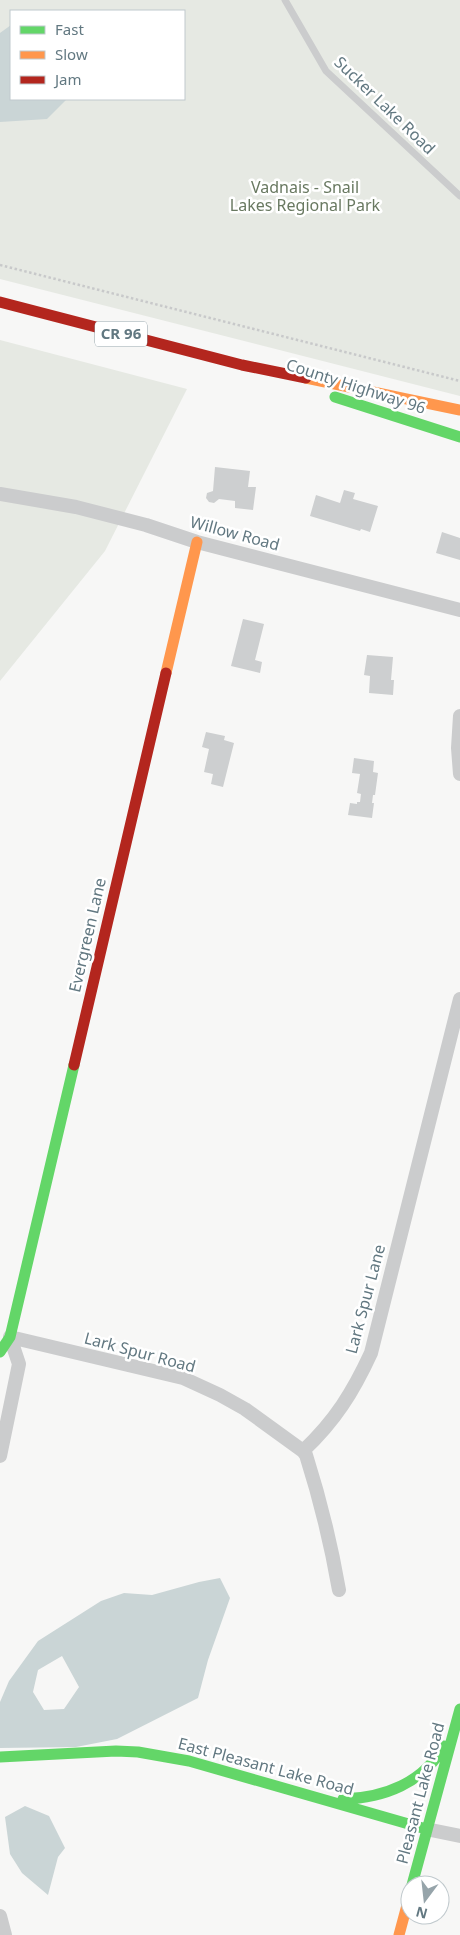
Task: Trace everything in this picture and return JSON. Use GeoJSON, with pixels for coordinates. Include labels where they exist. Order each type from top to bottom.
{"type":"FeatureCollection","features":[{"type":"Feature","properties":{"kind":"street","name":"County Highway 96"},"geometry":{"type":"LineString","coordinates":[[0,302],[242,365],[460,410]]}},
{"type":"Feature","properties":{"kind":"street","name":"County Highway 96"},"geometry":{"type":"LineString","coordinates":[[242,365],[460,438]]}},
{"type":"Feature","properties":{"kind":"street","name":"Willow Road"},"geometry":{"type":"LineString","coordinates":[[0,494],[76,507],[146,525],[197,542],[460,610]]}},
{"type":"Feature","properties":{"kind":"street","name":"Evergreen Lane"},"geometry":{"type":"LineString","coordinates":[[0,1352],[10,1337],[197,542]]}},
{"type":"Feature","properties":{"kind":"street"},"geometry":{"type":"LineString","coordinates":[[460,716],[458,748],[460,774]]}},
{"type":"Feature","properties":{"kind":"street","name":"Lark Spur Lane"},"geometry":{"type":"LineString","coordinates":[[303,1452],[342,1408],[358,1382],[371,1353],[460,999]]}},
{"type":"Feature","properties":{"kind":"street","name":"Evergreen Lane"},"geometry":{"type":"LineString","coordinates":[[0,1456],[18,1364],[10,1337]]}},
{"type":"Feature","properties":{"kind":"street","name":"Lark Spur Road"},"geometry":{"type":"LineString","coordinates":[[10,1337],[183,1378],[220,1395],[248,1412],[303,1452]]}},
{"type":"Feature","properties":{"kind":"street"},"geometry":{"type":"LineString","coordinates":[[303,1452],[306,1455],[320,1500],[339,1590]]}},
{"type":"Feature","properties":{"kind":"street","name":"Pleasant Lake Road"},"geometry":{"type":"LineString","coordinates":[[414,1875],[460,1709]]}},
{"type":"Feature","properties":{"kind":"street"},"geometry":{"type":"LineString","coordinates":[[322,1799],[360,1800],[399,1788],[417,1777],[435,1762],[455,1727]]}},
{"type":"Feature","properties":{"kind":"street","name":"East Pleasant Lake Road"},"geometry":{"type":"LineString","coordinates":[[0,1757],[116,1751],[138,1752],[189,1761],[426,1829],[460,1836]]}},
{"type":"Feature","properties":{"kind":"street"},"geometry":{"type":"LineString","coordinates":[[0,1916],[5,1935]]}},
{"type":"Feature","properties":{"kind":"lane","name":"Sucker Lake Road"},"geometry":{"type":"LineString","coordinates":[[285,0],[326,71],[460,196]]}},
{"type":"Feature","properties":{"kind":"path"},"geometry":{"type":"LineString","coordinates":[[0,265],[460,381]]}},
{"type":"Feature","properties":{"kind":"green space","name":"Vadnais - Snail Lakes Regional Park"},"geometry":{"type":"Polygon","coordinates":[[[0,0],[460,0],[460,396],[0,279],[0,0]]]}},
{"type":"Feature","properties":{"kind":"green space"},"geometry":{"type":"Polygon","coordinates":[[[0,340],[187,389],[105,551],[0,681],[0,340]]]}},
{"type":"Feature","properties":{"kind":"shaded area"},"geometry":{"type":"Polygon","coordinates":[[[10,26],[10,100],[66,100],[47,119],[0,122],[0,33],[10,26]]]}},
{"type":"Feature","properties":{"kind":"shaded area"},"geometry":{"type":"Polygon","coordinates":[[[220,1578],[230,1598],[208,1660],[198,1698],[117,1739],[76,1747],[0,1748],[0,1702],[9,1681],[38,1641],[101,1601],[124,1593],[152,1595],[220,1578]],[[62,1656],[38,1670],[33,1692],[44,1710],[64,1709],[79,1687],[62,1656]]]}},
{"type":"Feature","properties":{"kind":"shaded area"},"geometry":{"type":"Polygon","coordinates":[[[25,1806],[49,1816],[65,1848],[58,1857],[48,1895],[22,1873],[10,1854],[5,1817],[25,1806]]]}},
{"type":"Feature","properties":{"kind":"building"},"geometry":{"type":"Polygon","coordinates":[[[215,467],[250,471],[248,487],[256,487],[253,510],[235,508],[235,501],[219,499],[214,503],[209,502],[206,498],[207,493],[213,491],[215,467]]]}},
{"type":"Feature","properties":{"kind":"building"},"geometry":{"type":"Polygon","coordinates":[[[344,490],[355,493],[353,499],[378,506],[370,532],[361,529],[360,531],[310,516],[316,495],[340,503],[344,490]]]}},
{"type":"Feature","properties":{"kind":"building"},"geometry":{"type":"Polygon","coordinates":[[[442,532],[460,538],[460,560],[436,553],[442,532]]]}},
{"type":"Feature","properties":{"kind":"building"},"geometry":{"type":"Polygon","coordinates":[[[243,619],[264,624],[255,660],[262,662],[260,673],[231,666],[243,619]]]}},
{"type":"Feature","properties":{"kind":"building"},"geometry":{"type":"Polygon","coordinates":[[[367,655],[393,657],[391,680],[394,680],[393,695],[369,693],[370,676],[364,675],[367,655]]]}},
{"type":"Feature","properties":{"kind":"building"},"geometry":{"type":"Polygon","coordinates":[[[206,732],[225,736],[224,740],[234,743],[223,787],[211,784],[213,774],[204,772],[209,749],[202,747],[206,732]]]}},
{"type":"Feature","properties":{"kind":"building"},"geometry":{"type":"Polygon","coordinates":[[[354,758],[374,761],[373,772],[378,773],[375,795],[373,795],[372,818],[348,815],[350,803],[357,804],[357,802],[360,802],[361,794],[357,793],[360,774],[352,773],[354,758]]]}},
{"type":"Feature","properties":{"kind":"traffic: fast"},"geometry":{"type":"LineString","coordinates":[[335,397],[460,437]]}},
{"type":"Feature","properties":{"kind":"traffic: fast"},"geometry":{"type":"LineString","coordinates":[[0,1352],[10,1337],[74,1065]]}},
{"type":"Feature","properties":{"kind":"traffic: fast"},"geometry":{"type":"LineString","coordinates":[[415,1875],[460,1709]]}},
{"type":"Feature","properties":{"kind":"traffic: fast"},"geometry":{"type":"LineString","coordinates":[[343,1799],[373,1796],[401,1786],[425,1770],[444,1746]]}},
{"type":"Feature","properties":{"kind":"traffic: fast"},"geometry":{"type":"LineString","coordinates":[[0,1757],[116,1751],[138,1752],[189,1761],[426,1829]]}},
{"type":"Feature","properties":{"kind":"traffic: slow"},"geometry":{"type":"LineString","coordinates":[[306,378],[460,410]]}},
{"type":"Feature","properties":{"kind":"traffic: slow"},"geometry":{"type":"LineString","coordinates":[[166,673],[197,542]]}},
{"type":"Feature","properties":{"kind":"traffic: slow"},"geometry":{"type":"LineString","coordinates":[[399,1935],[402,1925]]}},
{"type":"Feature","properties":{"kind":"traffic: jam"},"geometry":{"type":"LineString","coordinates":[[0,302],[242,365],[306,378]]}},
{"type":"Feature","properties":{"kind":"traffic: jam"},"geometry":{"type":"LineString","coordinates":[[74,1065],[166,673]]}}]}
